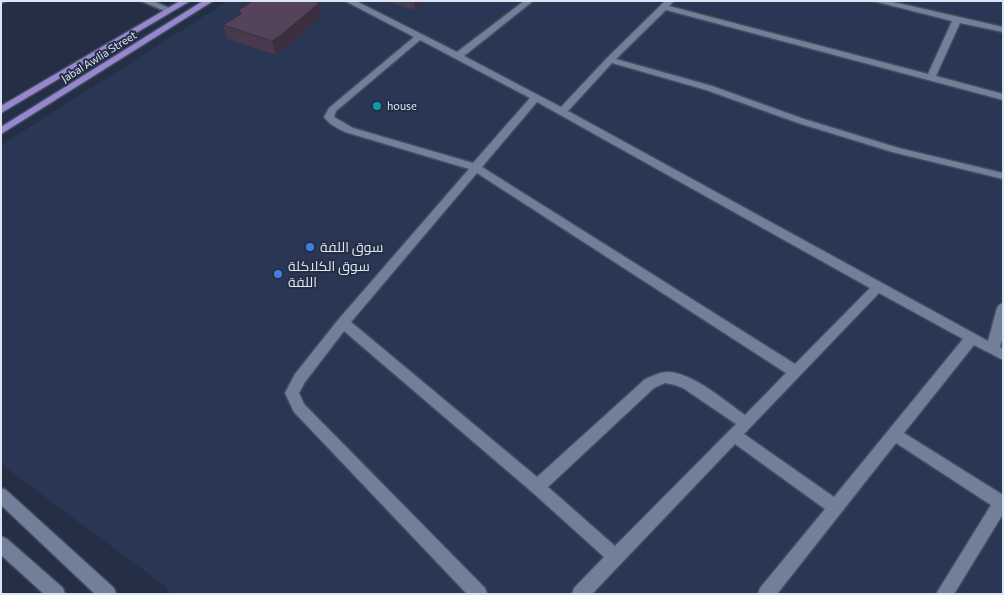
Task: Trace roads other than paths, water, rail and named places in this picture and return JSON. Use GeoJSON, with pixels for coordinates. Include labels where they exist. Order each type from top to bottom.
{"type":"FeatureCollection","features":[{"type":"Feature","properties":{"kind":"main road","name":"Jabal Awlia Street"},"geometry":{"type":"LineString","coordinates":[[1,110],[186,1]]}},
{"type":"Feature","properties":{"kind":"main road","name":"Jabal Awlia Street"},"geometry":{"type":"LineString","coordinates":[[1,131],[209,1]]}},
{"type":"Feature","properties":{"kind":"street"},"geometry":{"type":"LineString","coordinates":[[145,1],[170,10]]}},
{"type":"Feature","properties":{"kind":"street"},"geometry":{"type":"LineString","coordinates":[[349,1],[420,36],[562,112],[998,352],[1003,308]]}},
{"type":"Feature","properties":{"kind":"street"},"geometry":{"type":"LineString","coordinates":[[458,56],[529,1]]}},
{"type":"Feature","properties":{"kind":"street"},"geometry":{"type":"LineString","coordinates":[[877,1],[957,20],[1002,27]]}},
{"type":"Feature","properties":{"kind":"street"},"geometry":{"type":"LineString","coordinates":[[562,112],[610,60],[667,4],[1003,97]]}},
{"type":"Feature","properties":{"kind":"street"},"geometry":{"type":"LineString","coordinates":[[931,78],[957,20]]}},
{"type":"Feature","properties":{"kind":"street"},"geometry":{"type":"LineString","coordinates":[[420,36],[332,110],[329,117],[334,123],[349,130],[474,167],[796,372]]}},
{"type":"Feature","properties":{"kind":"street"},"geometry":{"type":"LineString","coordinates":[[610,60],[709,88],[801,121],[896,150],[1003,176]]}},
{"type":"Feature","properties":{"kind":"street"},"geometry":{"type":"LineString","coordinates":[[480,594],[299,408],[292,393],[300,378],[343,323],[474,167],[535,98]]}},
{"type":"Feature","properties":{"kind":"street"},"geometry":{"type":"LineString","coordinates":[[580,594],[879,286]]}},
{"type":"Feature","properties":{"kind":"street"},"geometry":{"type":"LineString","coordinates":[[343,323],[537,487],[616,557]]}},
{"type":"Feature","properties":{"kind":"street"},"geometry":{"type":"LineString","coordinates":[[766,594],[835,507],[896,435],[972,338]]}},
{"type":"Feature","properties":{"kind":"street"},"geometry":{"type":"LineString","coordinates":[[537,487],[649,384],[659,378],[673,378],[690,386],[746,423]]}},
{"type":"Feature","properties":{"kind":"street"},"geometry":{"type":"LineString","coordinates":[[734,435],[835,507]]}},
{"type":"Feature","properties":{"kind":"street"},"geometry":{"type":"LineString","coordinates":[[896,435],[1002,504],[944,594]]}},
{"type":"Feature","properties":{"kind":"street"},"geometry":{"type":"LineString","coordinates":[[1,495],[108,594]]}},
{"type":"Feature","properties":{"kind":"street"},"geometry":{"type":"LineString","coordinates":[[1,544],[57,594]]}},
{"type":"Feature","properties":{"kind":"place","name":"house"},"geometry":{"type":"Point","coordinates":[377,106]}},
{"type":"Feature","properties":{"kind":"place","name":"سوق اللفة"},"geometry":{"type":"Point","coordinates":[310,247]}},
{"type":"Feature","properties":{"kind":"place","name":"سوق الكلاكلة اللفة"},"geometry":{"type":"Point","coordinates":[278,274]}}]}
